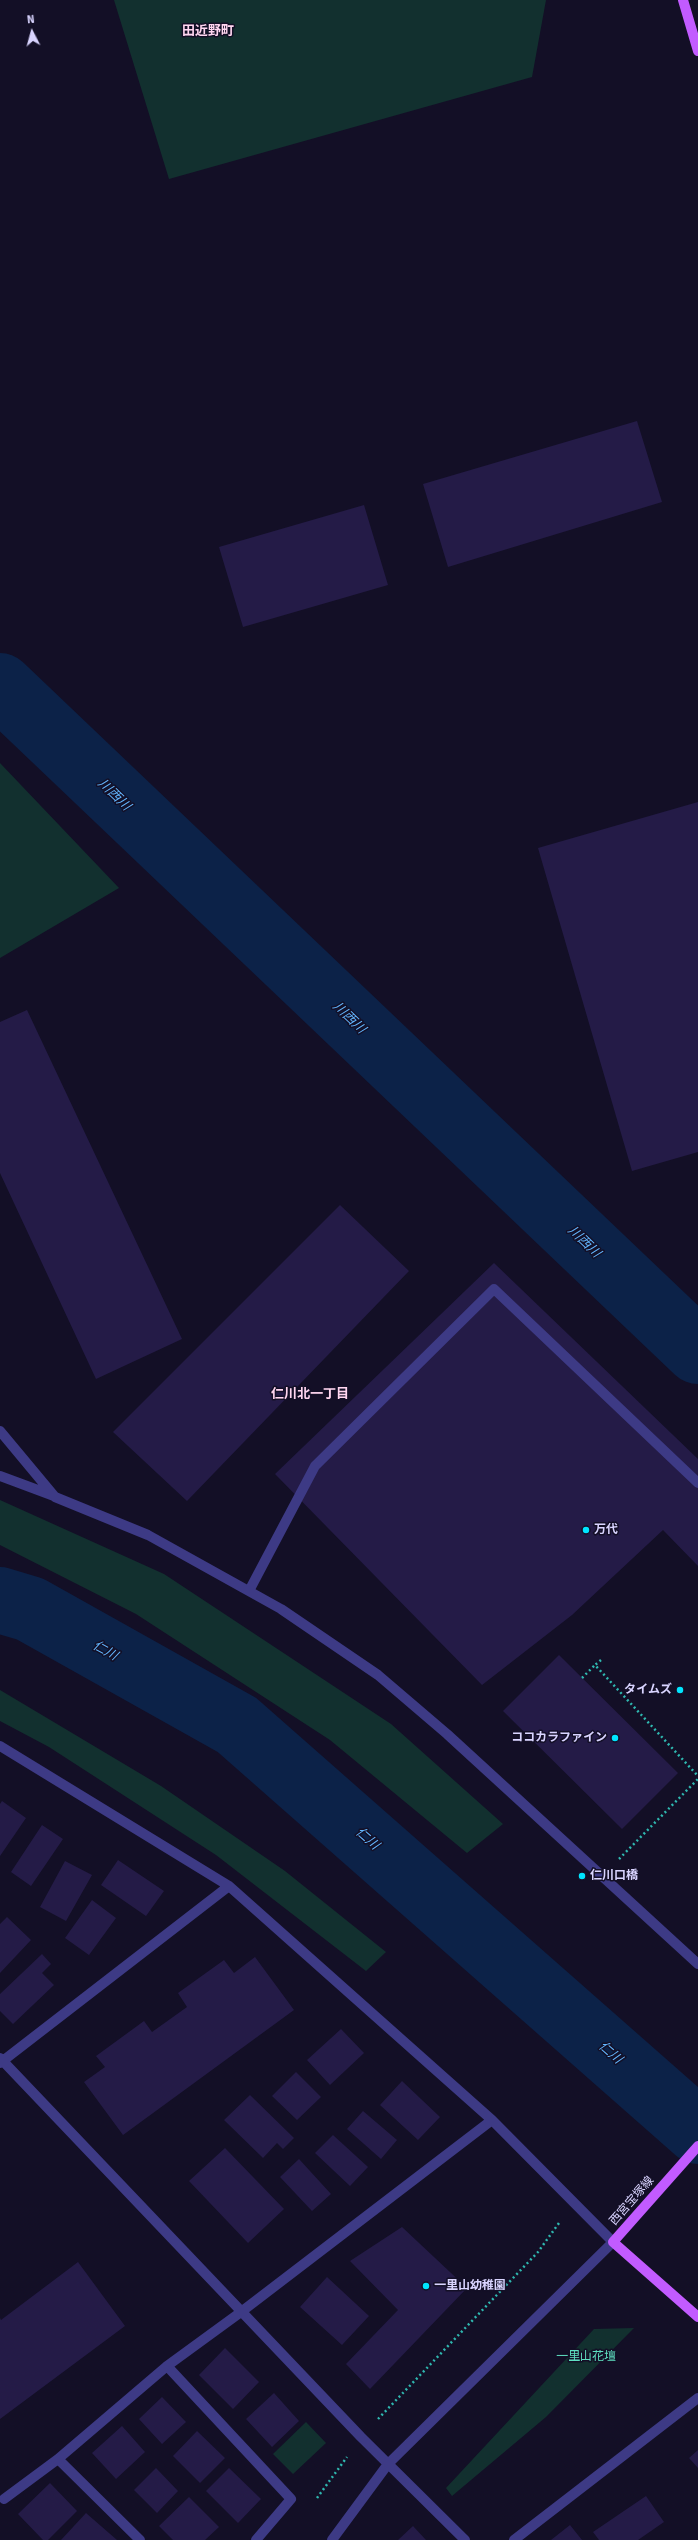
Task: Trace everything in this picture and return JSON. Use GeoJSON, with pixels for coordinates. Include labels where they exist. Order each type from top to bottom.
{"type":"FeatureCollection","features":[{"type":"Feature","properties":{"kind":"main road"},"geometry":{"type":"LineString","coordinates":[[683,0],[698,51]]}},
{"type":"Feature","properties":{"kind":"main road","name":"西宮宝塚線"},"geometry":{"type":"LineString","coordinates":[[698,2146],[613,2242],[698,2317]]}},
{"type":"Feature","properties":{"kind":"street"},"geometry":{"type":"LineString","coordinates":[[249,1591],[315,1466],[494,1289],[698,1483]]}},
{"type":"Feature","properties":{"kind":"street"},"geometry":{"type":"LineString","coordinates":[[0,1431],[55,1497]]}},
{"type":"Feature","properties":{"kind":"street"},"geometry":{"type":"LineString","coordinates":[[0,1476],[55,1497],[148,1536],[281,1609],[378,1675],[446,1734],[698,1964]]}},
{"type":"Feature","properties":{"kind":"street"},"geometry":{"type":"LineString","coordinates":[[0,1746],[229,1886],[492,2120],[613,2242],[388,2464],[332,2540]]}},
{"type":"Feature","properties":{"kind":"street"},"geometry":{"type":"LineString","coordinates":[[229,1886],[1,2061],[388,2464],[425,2497],[466,2540]]}},
{"type":"Feature","properties":{"kind":"street"},"geometry":{"type":"LineString","coordinates":[[4,2499],[58,2459],[167,2366],[241,2312],[492,2120]]}},
{"type":"Feature","properties":{"kind":"street"},"geometry":{"type":"LineString","coordinates":[[167,2366],[291,2499],[256,2540]]}},
{"type":"Feature","properties":{"kind":"street"},"geometry":{"type":"LineString","coordinates":[[514,2540],[698,2398]]}},
{"type":"Feature","properties":{"kind":"street"},"geometry":{"type":"LineString","coordinates":[[58,2459],[140,2540]]}},
{"type":"Feature","properties":{"kind":"path"},"geometry":{"type":"LineString","coordinates":[[582,1678],[601,1660]]}},
{"type":"Feature","properties":{"kind":"path"},"geometry":{"type":"LineString","coordinates":[[595,1665],[698,1777],[602,1876]]}},
{"type":"Feature","properties":{"kind":"path"},"geometry":{"type":"LineString","coordinates":[[314,2501],[362,2437],[538,2252],[561,2219],[576,2205]]}},
{"type":"Feature","properties":{"kind":"green space"},"geometry":{"type":"Polygon","coordinates":[[[114,0],[546,0],[532,77],[169,179],[114,0]]]}},
{"type":"Feature","properties":{"kind":"green space"},"geometry":{"type":"Polygon","coordinates":[[[0,763],[119,888],[0,958],[0,763]]]}},
{"type":"Feature","properties":{"kind":"green space"},"geometry":{"type":"Polygon","coordinates":[[[0,1500],[164,1574],[391,1724],[503,1824],[467,1853],[330,1740],[136,1614],[0,1545],[0,1500]]]}},
{"type":"Feature","properties":{"kind":"green space"},"geometry":{"type":"Polygon","coordinates":[[[0,1690],[161,1786],[285,1871],[386,1952],[366,1971],[216,1855],[49,1747],[0,1721],[0,1690]]]}},
{"type":"Feature","properties":{"kind":"green space","name":"一里山花壇"},"geometry":{"type":"Polygon","coordinates":[[[634,2328],[546,2417],[452,2496],[446,2488],[594,2329],[634,2328]]]}},
{"type":"Feature","properties":{"kind":"green space"},"geometry":{"type":"Polygon","coordinates":[[[306,2422],[326,2443],[293,2474],[273,2454],[306,2422]]]}},
{"type":"Feature","properties":{"kind":"building"},"geometry":{"type":"Polygon","coordinates":[[[637,421],[662,502],[448,567],[423,484],[637,421]]]}},
{"type":"Feature","properties":{"kind":"building"},"geometry":{"type":"Polygon","coordinates":[[[364,505],[388,585],[243,627],[219,547],[364,505]]]}},
{"type":"Feature","properties":{"kind":"building"},"geometry":{"type":"Polygon","coordinates":[[[698,802],[698,1152],[632,1171],[538,848],[698,802]]]}},
{"type":"Feature","properties":{"kind":"building"},"geometry":{"type":"Polygon","coordinates":[[[27,1010],[182,1339],[96,1379],[0,1173],[0,1022],[27,1010]]]}},
{"type":"Feature","properties":{"kind":"building"},"geometry":{"type":"Polygon","coordinates":[[[340,1205],[409,1271],[187,1501],[113,1432],[340,1205]]]}},
{"type":"Feature","properties":{"kind":"building"},"geometry":{"type":"Polygon","coordinates":[[[494,1263],[698,1459],[698,1566],[663,1530],[572,1615],[482,1685],[275,1474],[494,1263]]]}},
{"type":"Feature","properties":{"kind":"building"},"geometry":{"type":"Polygon","coordinates":[[[559,1655],[678,1773],[622,1829],[503,1711],[559,1655]]]}},
{"type":"Feature","properties":{"kind":"building"},"geometry":{"type":"Polygon","coordinates":[[[2,1801],[26,1818],[0,1856],[0,1804],[2,1801]]]}},
{"type":"Feature","properties":{"kind":"building"},"geometry":{"type":"Polygon","coordinates":[[[42,1825],[63,1839],[31,1886],[11,1872],[42,1825]]]}},
{"type":"Feature","properties":{"kind":"building"},"geometry":{"type":"Polygon","coordinates":[[[118,1860],[164,1891],[146,1916],[101,1885],[118,1860]]]}},
{"type":"Feature","properties":{"kind":"building"},"geometry":{"type":"Polygon","coordinates":[[[65,1861],[92,1875],[66,1921],[40,1907],[65,1861]]]}},
{"type":"Feature","properties":{"kind":"building"},"geometry":{"type":"Polygon","coordinates":[[[92,1900],[116,1918],[89,1955],[65,1938],[92,1900]]]}},
{"type":"Feature","properties":{"kind":"building"},"geometry":{"type":"Polygon","coordinates":[[[7,1917],[31,1940],[0,1973],[0,1924],[7,1917]]]}},
{"type":"Feature","properties":{"kind":"building"},"geometry":{"type":"Polygon","coordinates":[[[42,1954],[51,1964],[42,1973],[54,1985],[13,2024],[0,2011],[0,1994],[42,1954]]]}},
{"type":"Feature","properties":{"kind":"building"},"geometry":{"type":"Polygon","coordinates":[[[255,1957],[294,2010],[123,2135],[84,2082],[105,2067],[96,2056],[144,2021],[152,2032],[187,2007],[178,1993],[224,1960],[234,1973],[255,1957]]]}},
{"type":"Feature","properties":{"kind":"building"},"geometry":{"type":"Polygon","coordinates":[[[341,2029],[364,2053],[330,2085],[307,2060],[341,2029]]]}},
{"type":"Feature","properties":{"kind":"building"},"geometry":{"type":"Polygon","coordinates":[[[296,2072],[321,2097],[297,2120],[272,2096],[296,2072]]]}},
{"type":"Feature","properties":{"kind":"building"},"geometry":{"type":"Polygon","coordinates":[[[402,2081],[440,2117],[418,2140],[380,2105],[402,2081]]]}},
{"type":"Feature","properties":{"kind":"building"},"geometry":{"type":"Polygon","coordinates":[[[250,2095],[294,2138],[283,2149],[277,2143],[263,2158],[224,2120],[250,2095]]]}},
{"type":"Feature","properties":{"kind":"building"},"geometry":{"type":"Polygon","coordinates":[[[363,2111],[397,2140],[381,2159],[347,2129],[363,2111]]]}},
{"type":"Feature","properties":{"kind":"building"},"geometry":{"type":"Polygon","coordinates":[[[333,2135],[368,2167],[350,2186],[315,2153],[333,2135]]]}},
{"type":"Feature","properties":{"kind":"building"},"geometry":{"type":"Polygon","coordinates":[[[225,2148],[284,2209],[248,2243],[189,2181],[225,2148]]]}},
{"type":"Feature","properties":{"kind":"building"},"geometry":{"type":"Polygon","coordinates":[[[299,2159],[331,2194],[312,2211],[280,2177],[299,2159]]]}},
{"type":"Feature","properties":{"kind":"building"},"geometry":{"type":"Polygon","coordinates":[[[402,2227],[467,2288],[370,2389],[346,2364],[398,2310],[350,2261],[402,2227]]]}},
{"type":"Feature","properties":{"kind":"building"},"geometry":{"type":"Polygon","coordinates":[[[78,2262],[125,2326],[0,2419],[0,2318],[1,2320],[78,2262]]]}},
{"type":"Feature","properties":{"kind":"building"},"geometry":{"type":"Polygon","coordinates":[[[327,2277],[369,2316],[342,2345],[300,2307],[327,2277]]]}},
{"type":"Feature","properties":{"kind":"building"},"geometry":{"type":"Polygon","coordinates":[[[225,2348],[259,2382],[233,2409],[199,2375],[225,2348]]]}},
{"type":"Feature","properties":{"kind":"building"},"geometry":{"type":"Polygon","coordinates":[[[274,2393],[299,2421],[272,2447],[246,2419],[274,2393]]]}},
{"type":"Feature","properties":{"kind":"building"},"geometry":{"type":"Polygon","coordinates":[[[162,2397],[186,2422],[162,2444],[139,2419],[162,2397]]]}},
{"type":"Feature","properties":{"kind":"building"},"geometry":{"type":"Polygon","coordinates":[[[122,2426],[145,2452],[116,2479],[92,2453],[122,2426]]]}},
{"type":"Feature","properties":{"kind":"building"},"geometry":{"type":"Polygon","coordinates":[[[197,2431],[225,2458],[200,2483],[173,2456],[197,2431]]]}},
{"type":"Feature","properties":{"kind":"building"},"geometry":{"type":"Polygon","coordinates":[[[698,2450],[698,2468],[689,2458],[698,2450]]]}},
{"type":"Feature","properties":{"kind":"building"},"geometry":{"type":"Polygon","coordinates":[[[156,2468],[178,2491],[157,2513],[134,2490],[156,2468]]]}},
{"type":"Feature","properties":{"kind":"building"},"geometry":{"type":"Polygon","coordinates":[[[229,2468],[261,2499],[238,2523],[206,2491],[229,2468]]]}},
{"type":"Feature","properties":{"kind":"building"},"geometry":{"type":"Polygon","coordinates":[[[50,2483],[77,2511],[48,2540],[43,2540],[18,2514],[50,2483]]]}},
{"type":"Feature","properties":{"kind":"building"},"geometry":{"type":"Polygon","coordinates":[[[646,2496],[664,2522],[638,2540],[599,2540],[593,2532],[646,2496]]]}},
{"type":"Feature","properties":{"kind":"building"},"geometry":{"type":"Polygon","coordinates":[[[189,2497],[219,2527],[205,2540],[173,2540],[159,2526],[189,2497]]]}},
{"type":"Feature","properties":{"kind":"building"},"geometry":{"type":"Polygon","coordinates":[[[86,2513],[117,2540],[61,2540],[86,2513]]]}},
{"type":"Feature","properties":{"kind":"building"},"geometry":{"type":"Polygon","coordinates":[[[570,2525],[582,2540],[551,2540],[570,2525]]]}},
{"type":"Feature","properties":{"kind":"building"},"geometry":{"type":"Polygon","coordinates":[[[413,2526],[426,2540],[398,2540],[413,2526]]]}},
{"type":"Feature","properties":{"kind":"waterway","name":"川西川"},"geometry":{"type":"LineString","coordinates":[[0,686],[698,1351]]}},
{"type":"Feature","properties":{"kind":"waterway","name":"仁川"},"geometry":{"type":"LineString","coordinates":[[0,1600],[30,1609],[237,1725],[698,2131]]}},
{"type":"Feature","properties":{"kind":"place","name":"万代"},"geometry":{"type":"Point","coordinates":[586,1530]}},
{"type":"Feature","properties":{"kind":"place","name":"タイムズ"},"geometry":{"type":"Point","coordinates":[680,1690]}},
{"type":"Feature","properties":{"kind":"place","name":"ココカラファイン"},"geometry":{"type":"Point","coordinates":[615,1738]}},
{"type":"Feature","properties":{"kind":"place","name":"仁川口橋"},"geometry":{"type":"Point","coordinates":[582,1876]}},
{"type":"Feature","properties":{"kind":"place","name":"一里山幼稚園"},"geometry":{"type":"Point","coordinates":[426,2286]}},
{"type":"Feature","properties":{"kind":"district","name":"田近野町"},"geometry":{"type":"Point","coordinates":[208,32]}},
{"type":"Feature","properties":{"kind":"district","name":"仁川北一丁目"},"geometry":{"type":"Point","coordinates":[310,1395]}}]}
